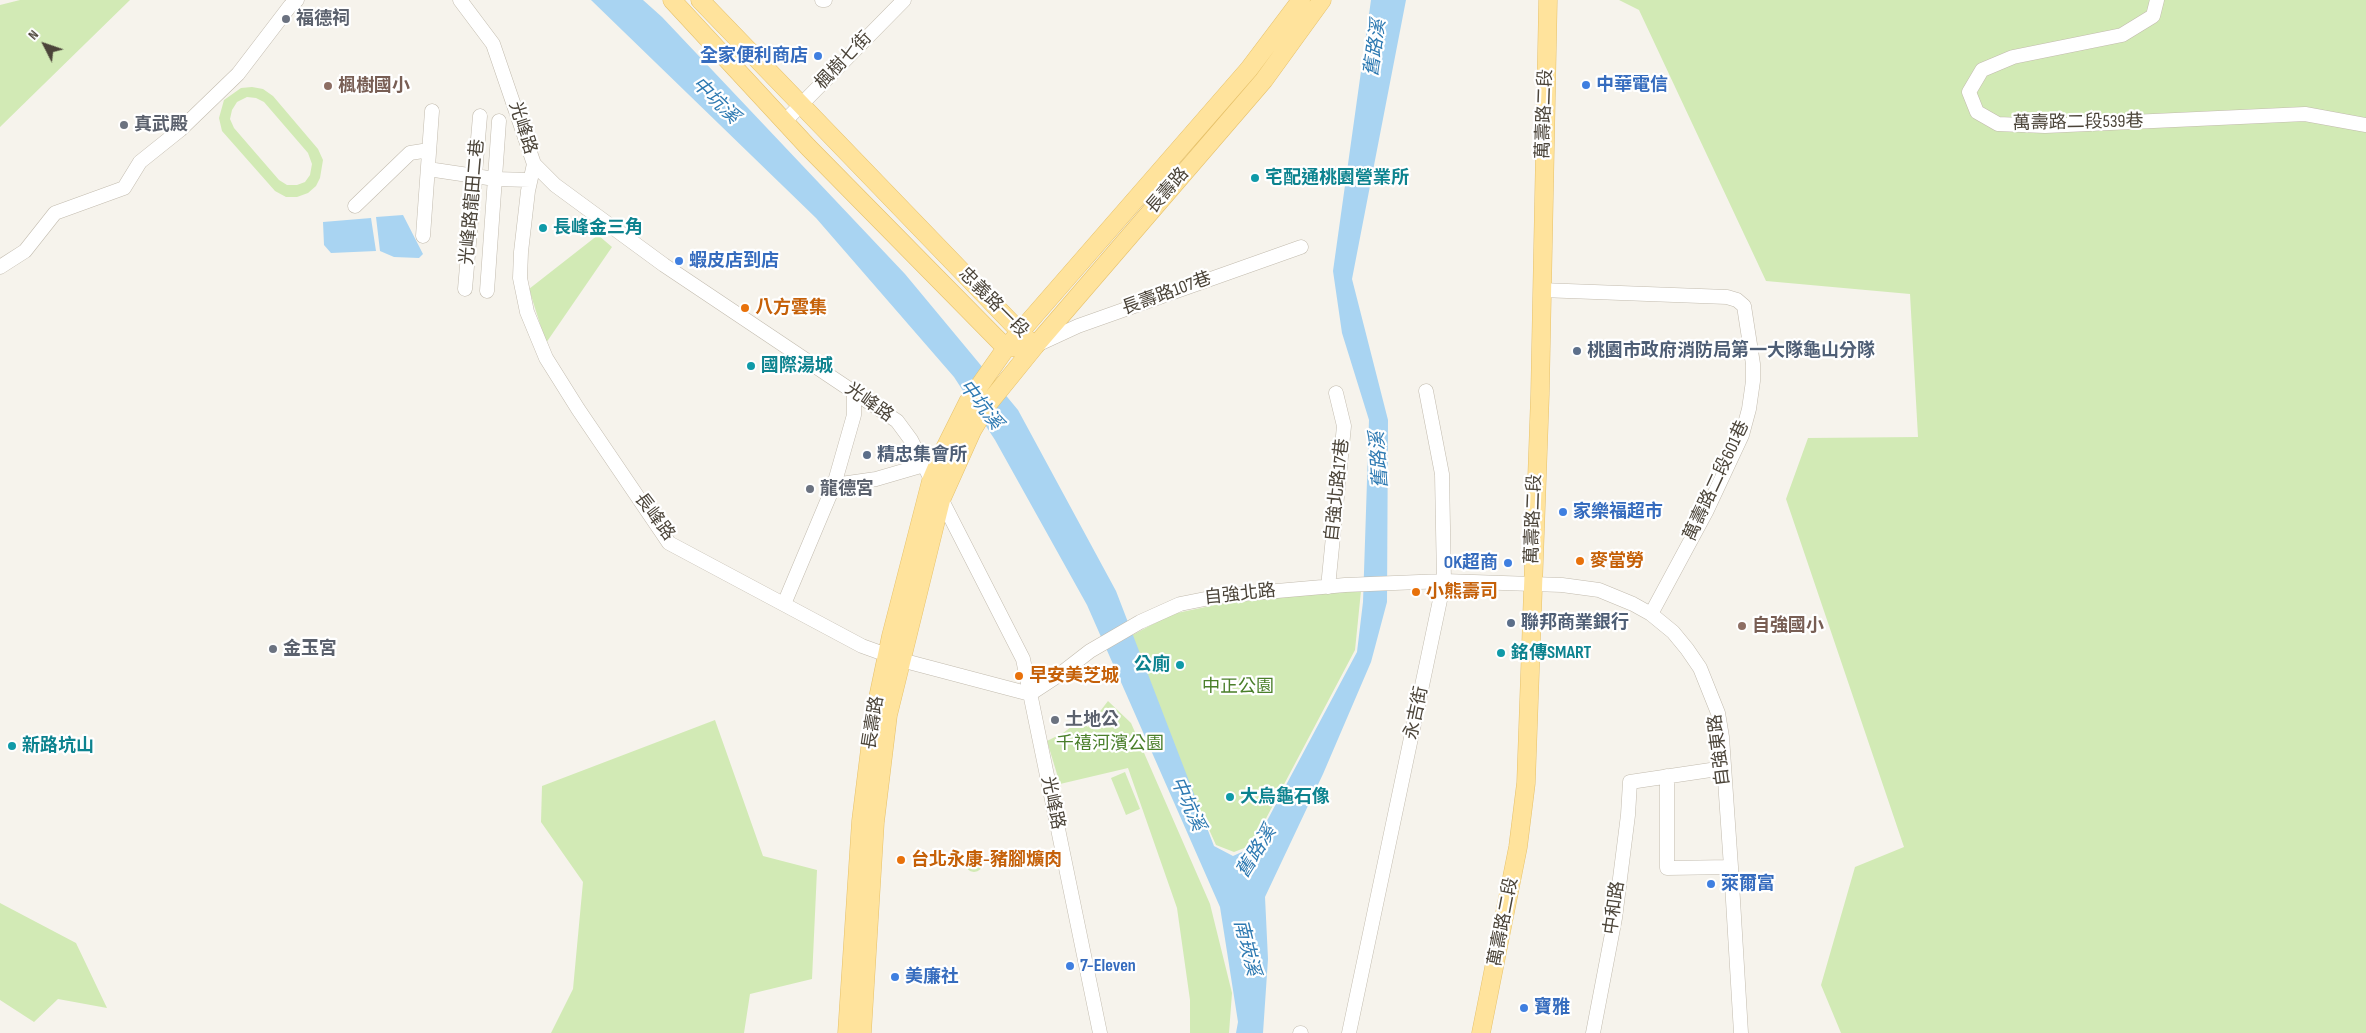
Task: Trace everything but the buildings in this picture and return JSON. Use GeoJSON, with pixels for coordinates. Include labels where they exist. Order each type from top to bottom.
{"type":"FeatureCollection","features":[{"type":"Feature","properties":{"kind":"main road","name":"忠義路一段"},"geometry":{"type":"LineString","coordinates":[[672,0],[784,122],[1006,348],[1035,346]]}},
{"type":"Feature","properties":{"kind":"main road","name":"忠義路一段"},"geometry":{"type":"LineString","coordinates":[[700,0],[1035,346]]}},
{"type":"Feature","properties":{"kind":"main road","name":"長壽路"},"geometry":{"type":"LineString","coordinates":[[894,657],[964,427],[968,402],[1006,348],[1249,69],[1300,0]]}},
{"type":"Feature","properties":{"kind":"main road","name":"長壽路"},"geometry":{"type":"LineString","coordinates":[[847,1033],[866,857],[888,715],[894,657],[932,482],[964,427],[988,404],[1035,346],[1264,80],[1322,0]]}},
{"type":"Feature","properties":{"kind":"main road","name":"萬壽路二段"},"geometry":{"type":"LineString","coordinates":[[1481,1033],[1518,847],[1526,783],[1540,394],[1548,0]]}},
{"type":"Feature","properties":{"kind":"main road","name":"長壽路"},"geometry":{"type":"LineString","coordinates":[[862,1033],[866,857]]}},
{"type":"Feature","properties":{"kind":"street"},"geometry":{"type":"LineString","coordinates":[[0,267],[25,251],[55,213],[124,188],[140,162],[180,130],[238,74],[290,6],[298,0]]}},
{"type":"Feature","properties":{"kind":"street","name":"光峰路"},"geometry":{"type":"LineString","coordinates":[[460,0],[493,44],[534,164],[554,185],[664,265],[897,421],[911,440],[1023,659],[1100,1033]]}},
{"type":"Feature","properties":{"kind":"street","name":"楓樹七街"},"geometry":{"type":"LineString","coordinates":[[784,122],[904,0]]}},
{"type":"Feature","properties":{"kind":"street","name":"萬壽路二段539巷"},"geometry":{"type":"LineString","coordinates":[[2157,0],[2153,16],[2122,35],[2013,57],[1982,70],[1969,92],[1977,112],[1998,124],[2045,126],[2305,114],[2366,125]]}},
{"type":"Feature","properties":{"kind":"street"},"geometry":{"type":"LineString","coordinates":[[423,236],[432,111]]}},
{"type":"Feature","properties":{"kind":"street","name":"光峰路龍田二巷"},"geometry":{"type":"LineString","coordinates":[[465,288],[480,116]]}},
{"type":"Feature","properties":{"kind":"street"},"geometry":{"type":"LineString","coordinates":[[487,291],[499,121]]}},
{"type":"Feature","properties":{"kind":"street"},"geometry":{"type":"LineString","coordinates":[[355,206],[410,153],[429,150]]}},
{"type":"Feature","properties":{"kind":"street","name":"長峰路"},"geometry":{"type":"LineString","coordinates":[[534,164],[530,180],[520,278],[527,312],[546,358],[578,410],[669,543],[862,646],[894,657],[1030,694]]}},
{"type":"Feature","properties":{"kind":"street"},"geometry":{"type":"LineString","coordinates":[[428,169],[495,179],[530,180]]}},
{"type":"Feature","properties":{"kind":"street","name":"長壽路107巷"},"geometry":{"type":"LineString","coordinates":[[1035,346],[1078,326],[1301,247]]}},
{"type":"Feature","properties":{"kind":"street","name":"萬壽路二段601巷"},"geometry":{"type":"LineString","coordinates":[[1541,290],[1727,297],[1737,300],[1744,306],[1753,364],[1750,410],[1742,435],[1706,512],[1651,614]]}},
{"type":"Feature","properties":{"kind":"street","name":"永吉街"},"geometry":{"type":"LineString","coordinates":[[1349,1033],[1444,582],[1442,474],[1426,391]]}},
{"type":"Feature","properties":{"kind":"street"},"geometry":{"type":"LineString","coordinates":[[784,604],[834,485],[854,415],[854,393]]}},
{"type":"Feature","properties":{"kind":"street","name":"自強北路17巷"},"geometry":{"type":"LineString","coordinates":[[1328,587],[1344,426],[1336,393]]}},
{"type":"Feature","properties":{"kind":"street"},"geometry":{"type":"LineString","coordinates":[[834,485],[876,479],[924,465]]}},
{"type":"Feature","properties":{"kind":"street"},"geometry":{"type":"LineString","coordinates":[[1444,582],[1532,584]]}},
{"type":"Feature","properties":{"kind":"street","name":"自強北路"},"geometry":{"type":"LineString","coordinates":[[1030,694],[1090,651],[1140,622],[1190,601],[1220,596],[1328,587],[1444,582]]}},
{"type":"Feature","properties":{"kind":"street","name":"自強東路"},"geometry":{"type":"LineString","coordinates":[[1532,584],[1562,585],[1600,590],[1633,604],[1651,614],[1673,632],[1700,668],[1718,713],[1724,768],[1741,1033]]}},
{"type":"Feature","properties":{"kind":"street"},"geometry":{"type":"LineString","coordinates":[[1724,768],[1667,776],[1667,868],[1731,866]]}},
{"type":"Feature","properties":{"kind":"street","name":"中和路"},"geometry":{"type":"LineString","coordinates":[[1593,1033],[1615,918],[1628,816],[1630,782],[1667,776]]}},
{"type":"Feature","properties":{"kind":"green space"},"geometry":{"type":"Polygon","coordinates":[[[20,0],[130,0],[0,127],[0,5],[20,0]]]}},
{"type":"Feature","properties":{"kind":"green space"},"geometry":{"type":"Polygon","coordinates":[[[1619,0],[2366,0],[2366,1033],[1841,1033],[1821,985],[1855,867],[1904,847],[1786,499],[1808,438],[1918,437],[1910,294],[1766,281],[1639,10],[1619,0]]]}},
{"type":"Feature","properties":{"kind":"green space"},"geometry":{"type":"Polygon","coordinates":[[[241,88],[263,89],[273,96],[318,149],[323,160],[320,178],[316,186],[308,193],[297,197],[286,197],[275,191],[222,131],[219,118],[224,100],[241,88]],[[247,97],[237,102],[232,110],[230,119],[234,128],[279,180],[287,185],[297,185],[305,182],[310,175],[312,164],[308,153],[264,102],[256,98],[247,97]]]}},
{"type":"Feature","properties":{"kind":"green space"},"geometry":{"type":"Polygon","coordinates":[[[598,235],[612,247],[546,343],[529,289],[598,235]]]}},
{"type":"Feature","properties":{"kind":"green space","name":"中正公園"},"geometry":{"type":"Polygon","coordinates":[[[1361,591],[1355,650],[1252,845],[1234,852],[1216,845],[1123,640],[1172,614],[1249,598],[1361,591]]]}},
{"type":"Feature","properties":{"kind":"green space","name":"千禧河濱公園"},"geometry":{"type":"Polygon","coordinates":[[[1108,701],[1131,723],[1210,904],[1232,993],[1229,1033],[1190,1033],[1190,1000],[1177,908],[1128,768],[1060,784],[1047,741],[1063,733],[1079,721],[1088,727],[1108,701]]]}},
{"type":"Feature","properties":{"kind":"green space"},"geometry":{"type":"Polygon","coordinates":[[[715,720],[763,856],[817,870],[812,979],[750,994],[744,1033],[551,1033],[573,989],[583,882],[541,822],[542,786],[715,720]]]}},
{"type":"Feature","properties":{"kind":"green space"},"geometry":{"type":"Polygon","coordinates":[[[1125,772],[1140,809],[1126,815],[1111,778],[1125,772]]]}},
{"type":"Feature","properties":{"kind":"green space"},"geometry":{"type":"Polygon","coordinates":[[[970,854],[978,854],[983,859],[981,870],[970,872],[965,867],[965,859],[970,854]]]}},
{"type":"Feature","properties":{"kind":"green space"},"geometry":{"type":"Polygon","coordinates":[[[0,903],[76,943],[107,1008],[58,999],[34,1022],[0,1000],[0,903]]]}},
{"type":"Feature","properties":{"kind":"water"},"geometry":{"type":"Polygon","coordinates":[[[591,0],[643,0],[662,17],[905,274],[1018,410],[1116,591],[1214,846],[1233,856],[1253,847],[1357,652],[1363,602],[1369,420],[1342,333],[1333,271],[1371,0],[1406,0],[1352,279],[1388,420],[1387,602],[1371,662],[1323,774],[1265,897],[1268,959],[1263,1033],[1236,1033],[1238,1022],[1220,907],[1087,605],[995,440],[954,377],[816,218],[591,0]]]}},
{"type":"Feature","properties":{"kind":"water"},"geometry":{"type":"Polygon","coordinates":[[[403,215],[423,254],[419,258],[394,257],[380,251],[376,217],[403,215]]]}},
{"type":"Feature","properties":{"kind":"water"},"geometry":{"type":"Polygon","coordinates":[[[371,218],[376,251],[331,253],[324,245],[323,222],[371,218]]]}},
{"type":"Feature","properties":{"kind":"place","name":"福德祠"},"geometry":{"type":"Point","coordinates":[286,19]}},
{"type":"Feature","properties":{"kind":"place","name":"全家便利商店"},"geometry":{"type":"Point","coordinates":[818,56]}},
{"type":"Feature","properties":{"kind":"place","name":"中華電信"},"geometry":{"type":"Point","coordinates":[1586,85]}},
{"type":"Feature","properties":{"kind":"place","name":"楓樹國小"},"geometry":{"type":"Point","coordinates":[328,86]}},
{"type":"Feature","properties":{"kind":"place","name":"真武殿"},"geometry":{"type":"Point","coordinates":[124,125]}},
{"type":"Feature","properties":{"kind":"place","name":"宅配通桃園營業所"},"geometry":{"type":"Point","coordinates":[1255,178]}},
{"type":"Feature","properties":{"kind":"place","name":"長峰金三角"},"geometry":{"type":"Point","coordinates":[543,228]}},
{"type":"Feature","properties":{"kind":"place","name":"蝦皮店到店"},"geometry":{"type":"Point","coordinates":[679,261]}},
{"type":"Feature","properties":{"kind":"place","name":"八方雲集"},"geometry":{"type":"Point","coordinates":[745,308]}},
{"type":"Feature","properties":{"kind":"place","name":"桃園市政府消防局第一大隊龜山分隊"},"geometry":{"type":"Point","coordinates":[1577,351]}},
{"type":"Feature","properties":{"kind":"place","name":"國際湯城"},"geometry":{"type":"Point","coordinates":[751,366]}},
{"type":"Feature","properties":{"kind":"place","name":"精忠集會所"},"geometry":{"type":"Point","coordinates":[867,455]}},
{"type":"Feature","properties":{"kind":"place","name":"龍德宮"},"geometry":{"type":"Point","coordinates":[810,489]}},
{"type":"Feature","properties":{"kind":"place","name":"家樂福超市"},"geometry":{"type":"Point","coordinates":[1563,512]}},
{"type":"Feature","properties":{"kind":"place","name":"麥當勞"},"geometry":{"type":"Point","coordinates":[1580,561]}},
{"type":"Feature","properties":{"kind":"place","name":"OK超商"},"geometry":{"type":"Point","coordinates":[1508,563]}},
{"type":"Feature","properties":{"kind":"place","name":"小熊壽司"},"geometry":{"type":"Point","coordinates":[1416,592]}},
{"type":"Feature","properties":{"kind":"place","name":"聯邦商業銀行"},"geometry":{"type":"Point","coordinates":[1511,623]}},
{"type":"Feature","properties":{"kind":"place","name":"自強國小"},"geometry":{"type":"Point","coordinates":[1742,626]}},
{"type":"Feature","properties":{"kind":"place","name":"金玉宮"},"geometry":{"type":"Point","coordinates":[273,649]}},
{"type":"Feature","properties":{"kind":"place","name":"銘傳SMART"},"geometry":{"type":"Point","coordinates":[1501,653]}},
{"type":"Feature","properties":{"kind":"place","name":"公廁"},"geometry":{"type":"Point","coordinates":[1180,665]}},
{"type":"Feature","properties":{"kind":"place","name":"早安美芝城"},"geometry":{"type":"Point","coordinates":[1019,676]}},
{"type":"Feature","properties":{"kind":"place","name":"土地公"},"geometry":{"type":"Point","coordinates":[1055,720]}},
{"type":"Feature","properties":{"kind":"place","name":"新路坑山"},"geometry":{"type":"Point","coordinates":[12,746]}},
{"type":"Feature","properties":{"kind":"place","name":"大烏龜石像"},"geometry":{"type":"Point","coordinates":[1230,797]}},
{"type":"Feature","properties":{"kind":"place","name":"台北永康-豬腳爌肉"},"geometry":{"type":"Point","coordinates":[901,860]}},
{"type":"Feature","properties":{"kind":"place","name":"萊爾富"},"geometry":{"type":"Point","coordinates":[1711,884]}},
{"type":"Feature","properties":{"kind":"place","name":"7-Eleven"},"geometry":{"type":"Point","coordinates":[1070,966]}},
{"type":"Feature","properties":{"kind":"place","name":"美廉社"},"geometry":{"type":"Point","coordinates":[895,977]}},
{"type":"Feature","properties":{"kind":"place","name":"寶雅"},"geometry":{"type":"Point","coordinates":[1524,1008]}},
{"type":"Feature","properties":{"kind":"water label","name":"舊路溪"},"geometry":{"type":"Point","coordinates":[1376,48]}},
{"type":"Feature","properties":{"kind":"water label","name":"中坑溪"},"geometry":{"type":"Point","coordinates":[715,101]}},
{"type":"Feature","properties":{"kind":"water label","name":"中坑溪"},"geometry":{"type":"Point","coordinates":[980,405]}},
{"type":"Feature","properties":{"kind":"water label","name":"舊路溪"},"geometry":{"type":"Point","coordinates":[1380,460]}},
{"type":"Feature","properties":{"kind":"water label","name":"中坑溪"},"geometry":{"type":"Point","coordinates":[1187,804]}},
{"type":"Feature","properties":{"kind":"water label","name":"舊路溪"},"geometry":{"type":"Point","coordinates":[1257,852]}},
{"type":"Feature","properties":{"kind":"water label","name":"南崁溪"},"geometry":{"type":"Point","coordinates":[1246,948]}}]}
